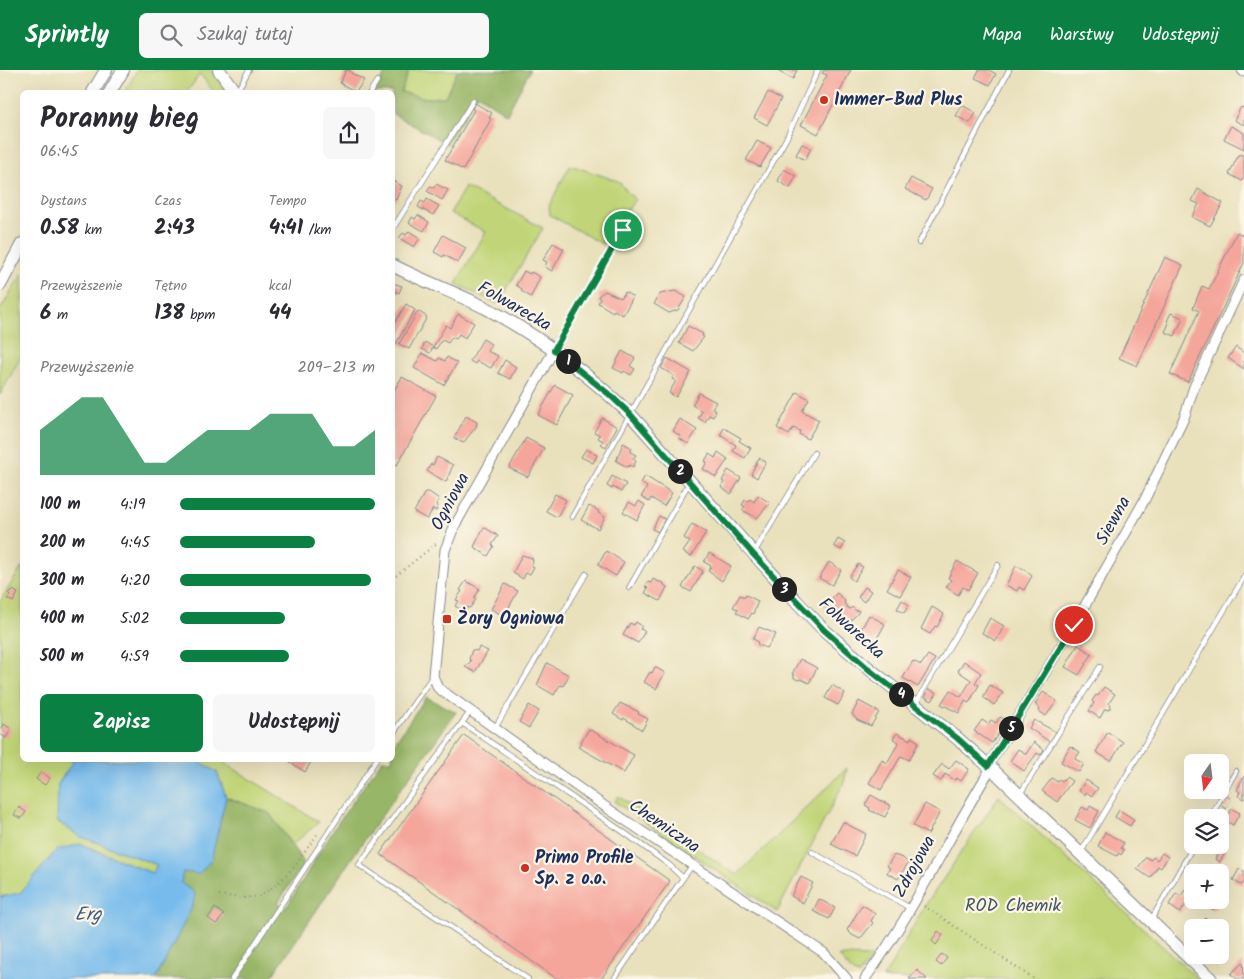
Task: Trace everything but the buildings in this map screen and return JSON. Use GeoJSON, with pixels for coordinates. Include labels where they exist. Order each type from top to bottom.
{"type":"FeatureCollection","features":[{"type":"Feature","properties":{"kind":"street"},"geometry":{"type":"LineString","coordinates":[[94,90],[106,70]]}},
{"type":"Feature","properties":{"kind":"street"},"geometry":{"type":"LineString","coordinates":[[111,90],[123,70]]}},
{"type":"Feature","properties":{"kind":"street"},"geometry":{"type":"LineString","coordinates":[[219,70],[234,90]]}},
{"type":"Feature","properties":{"kind":"street"},"geometry":{"type":"LineString","coordinates":[[0,285],[20,248]]}},
{"type":"Feature","properties":{"kind":"street","name":"Folwarecka"},"geometry":{"type":"LineString","coordinates":[[395,266],[520,327],[554,350],[610,395],[630,414],[753,554],[824,630],[872,672],[957,738],[1211,979]]}},
{"type":"Feature","properties":{"kind":"street","name":"Siewna"},"geometry":{"type":"LineString","coordinates":[[989,767],[1145,499],[1184,418],[1194,387],[1244,280]]}},
{"type":"Feature","properties":{"kind":"street","name":"Ogniowa"},"geometry":{"type":"LineString","coordinates":[[433,676],[445,550],[448,540],[554,350]]}},
{"type":"Feature","properties":{"kind":"street","name":"Chemiczna"},"geometry":{"type":"LineString","coordinates":[[433,676],[438,688],[470,712],[692,866],[824,953],[847,979]]}},
{"type":"Feature","properties":{"kind":"street","name":"Zdrojowa"},"geometry":{"type":"LineString","coordinates":[[865,979],[886,950],[913,904],[989,767]]}},
{"type":"Feature","properties":{"kind":"lane"},"geometry":{"type":"LineString","coordinates":[[237,90],[248,70]]}},
{"type":"Feature","properties":{"kind":"lane"},"geometry":{"type":"LineString","coordinates":[[572,517],[786,140],[818,70]]}},
{"type":"Feature","properties":{"kind":"lane"},"geometry":{"type":"LineString","coordinates":[[919,243],[1009,70]]}},
{"type":"Feature","properties":{"kind":"lane"},"geometry":{"type":"LineString","coordinates":[[371,90],[377,82]]}},
{"type":"Feature","properties":{"kind":"lane"},"geometry":{"type":"LineString","coordinates":[[395,225],[473,100]]}},
{"type":"Feature","properties":{"kind":"lane"},"geometry":{"type":"LineString","coordinates":[[554,350],[623,230]]}},
{"type":"Feature","properties":{"kind":"lane"},"geometry":{"type":"LineString","coordinates":[[753,554],[760,547],[814,453]]}},
{"type":"Feature","properties":{"kind":"lane"},"geometry":{"type":"LineString","coordinates":[[629,588],[690,482]]}},
{"type":"Feature","properties":{"kind":"lane"},"geometry":{"type":"LineString","coordinates":[[914,705],[998,565]]}},
{"type":"Feature","properties":{"kind":"lane"},"geometry":{"type":"LineString","coordinates":[[495,729],[586,574]]}},
{"type":"Feature","properties":{"kind":"lane"},"geometry":{"type":"LineString","coordinates":[[1080,853],[1244,578]]}},
{"type":"Feature","properties":{"kind":"lane"},"geometry":{"type":"LineString","coordinates":[[1019,795],[1100,666]]}},
{"type":"Feature","properties":{"kind":"lane"},"geometry":{"type":"LineString","coordinates":[[395,731],[433,676]]}},
{"type":"Feature","properties":{"kind":"lane"},"geometry":{"type":"LineString","coordinates":[[470,712],[359,865],[528,979]]}},
{"type":"Feature","properties":{"kind":"lane"},"geometry":{"type":"LineString","coordinates":[[462,723],[622,831],[668,864],[683,878]]}},
{"type":"Feature","properties":{"kind":"lane"},"geometry":{"type":"LineString","coordinates":[[232,979],[375,762]]}},
{"type":"Feature","properties":{"kind":"lane"},"geometry":{"type":"LineString","coordinates":[[1215,809],[1236,771]]}},
{"type":"Feature","properties":{"kind":"lane"},"geometry":{"type":"LineString","coordinates":[[812,852],[913,904]]}},
{"type":"Feature","properties":{"kind":"lane"},"geometry":{"type":"LineString","coordinates":[[1151,921],[1189,854]]}},
{"type":"Feature","properties":{"kind":"lane"},"geometry":{"type":"LineString","coordinates":[[614,979],[692,866]]}},
{"type":"Feature","properties":{"kind":"path"},"geometry":{"type":"LineString","coordinates":[[395,577],[440,541],[448,540]]}},
{"type":"Feature","properties":{"kind":"path"},"geometry":{"type":"LineString","coordinates":[[219,895],[240,898],[261,896],[295,866]]}},
{"type":"Feature","properties":{"kind":"path"},"geometry":{"type":"LineString","coordinates":[[913,904],[1034,979]]}},
{"type":"Feature","properties":{"kind":"green space"},"geometry":{"type":"Polygon","coordinates":[[[137,70],[210,70],[226,90],[212,90],[200,74],[188,90],[126,90],[137,70]]]}},
{"type":"Feature","properties":{"kind":"green space"},"geometry":{"type":"Polygon","coordinates":[[[387,70],[409,70],[401,92],[426,98],[445,97],[458,70],[530,70],[507,114],[477,94],[447,144],[395,115],[395,90],[376,90],[387,70]]]}},
{"type":"Feature","properties":{"kind":"green space"},"geometry":{"type":"Polygon","coordinates":[[[409,70],[458,70],[445,97],[426,98],[401,92],[409,70]]]}},
{"type":"Feature","properties":{"kind":"green space"},"geometry":{"type":"Polygon","coordinates":[[[570,165],[618,181],[635,200],[602,244],[550,215],[549,206],[570,165]]]}},
{"type":"Feature","properties":{"kind":"green space"},"geometry":{"type":"Polygon","coordinates":[[[465,187],[543,228],[498,304],[456,284],[486,232],[450,213],[465,187]]]}},
{"type":"Feature","properties":{"kind":"green space"},"geometry":{"type":"Polygon","coordinates":[[[20,277],[20,359],[0,395],[0,310],[20,277]]]}},
{"type":"Feature","properties":{"kind":"green space"},"geometry":{"type":"Polygon","coordinates":[[[20,570],[20,762],[73,762],[58,784],[58,822],[79,836],[157,865],[152,873],[81,844],[57,850],[20,893],[0,897],[0,601],[20,570]]]}},
{"type":"Feature","properties":{"kind":"green space"},"geometry":{"type":"Polygon","coordinates":[[[426,697],[456,712],[360,846],[270,979],[156,979],[193,905],[181,883],[183,872],[211,860],[226,797],[269,813],[304,863],[278,903],[286,908],[333,830],[381,762],[395,762],[395,742],[426,697]]]}},
{"type":"Feature","properties":{"kind":"green space"},"geometry":{"type":"Polygon","coordinates":[[[200,762],[223,762],[319,822],[292,845],[269,813],[226,797],[217,772],[200,762]]]}},
{"type":"Feature","properties":{"kind":"green space"},"geometry":{"type":"Polygon","coordinates":[[[847,768],[844,782],[777,912],[615,802],[618,796],[737,875],[847,768]]]}},
{"type":"Feature","properties":{"kind":"green space","name":"ROD Chemik"},"geometry":{"type":"Polygon","coordinates":[[[999,796],[1198,979],[883,979],[925,906],[999,796]]]}},
{"type":"Feature","properties":{"kind":"green space"},"geometry":{"type":"Polygon","coordinates":[[[839,956],[872,957],[859,975],[853,973],[839,956]]]}},
{"type":"Feature","properties":{"kind":"water","name":"Erg"},"geometry":{"type":"Polygon","coordinates":[[[73,762],[200,762],[217,772],[226,797],[211,860],[199,874],[183,872],[181,883],[195,893],[193,905],[156,979],[0,979],[0,897],[20,893],[57,850],[81,844],[152,873],[157,865],[79,836],[57,821],[58,784],[73,762]]]}},
{"type":"Feature","properties":{"kind":"place","name":"Immer-Bud Plus"},"geometry":{"type":"Point","coordinates":[824,100]}},
{"type":"Feature","properties":{"kind":"place","name":"Żory Ogniowa"},"geometry":{"type":"Point","coordinates":[447,619]}},
{"type":"Feature","properties":{"kind":"place","name":"Primo Profile Sp. z o.o."},"geometry":{"type":"Point","coordinates":[525,868]}},
{"type":"Feature","properties":{"kind":"route"},"geometry":{"type":"LineString","coordinates":[[623,230],[554,350],[610,395],[630,414],[753,554],[824,630],[872,672],[957,738],[988,766],[1074,625]]}}]}
